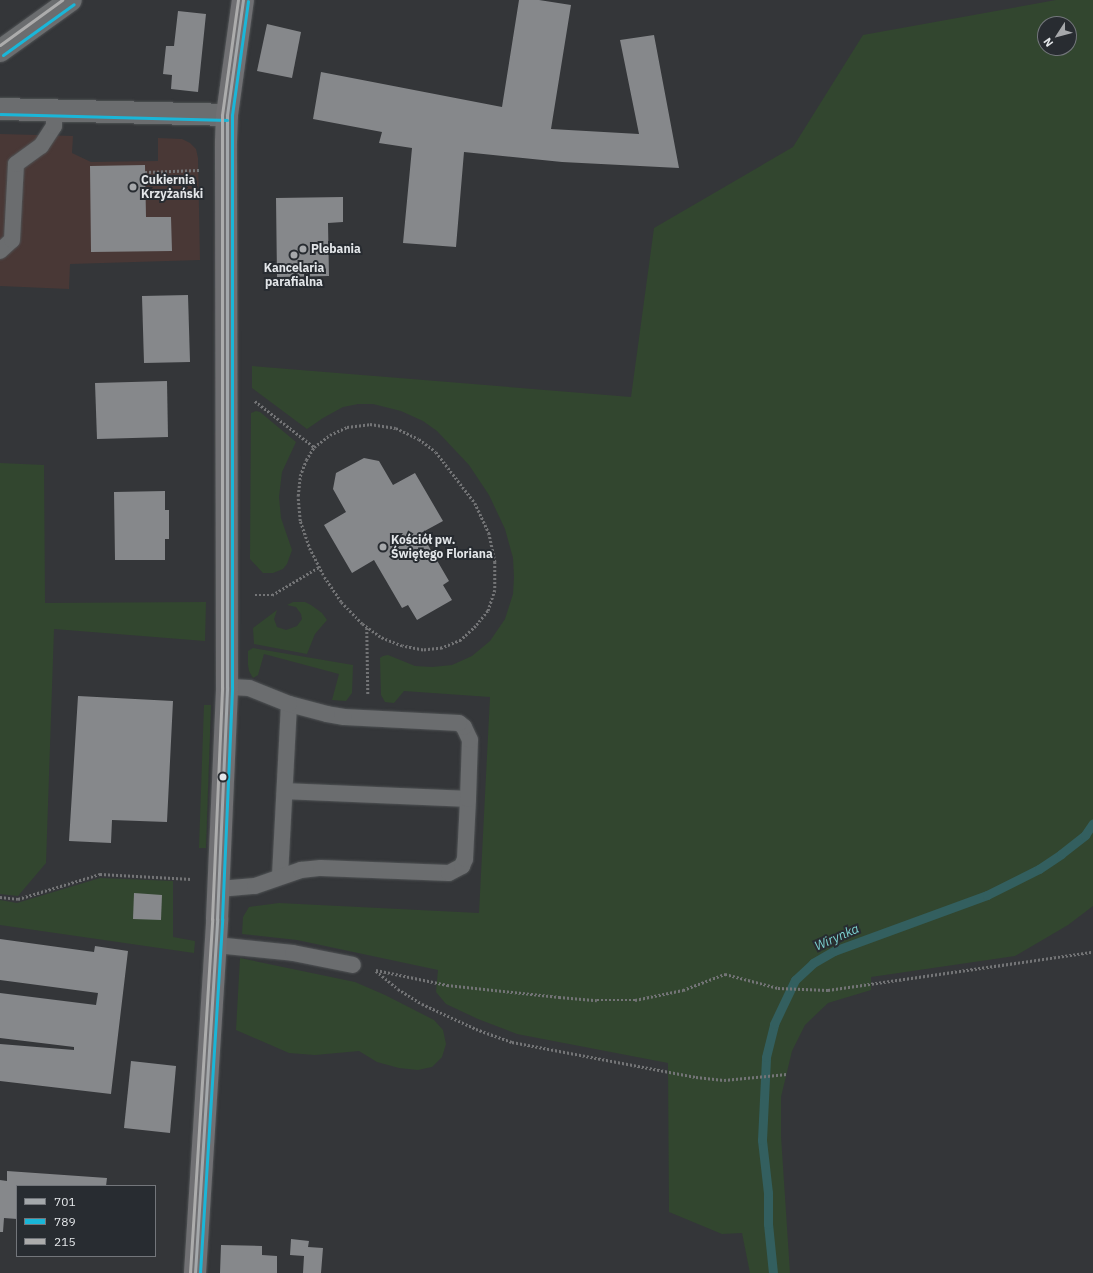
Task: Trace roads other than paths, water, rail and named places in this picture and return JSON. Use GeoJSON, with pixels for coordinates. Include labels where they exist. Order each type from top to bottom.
{"type":"FeatureCollection","features":[{"type":"Feature","properties":{"kind":"street"},"geometry":{"type":"LineString","coordinates":[[0,51],[71,0]]}},
{"type":"Feature","properties":{"kind":"street"},"geometry":{"type":"LineString","coordinates":[[195,1273],[216,945],[227,687],[227,116],[243,0]]}},
{"type":"Feature","properties":{"kind":"street"},"geometry":{"type":"LineString","coordinates":[[0,109],[227,116]]}},
{"type":"Feature","properties":{"kind":"lane"},"geometry":{"type":"LineString","coordinates":[[0,251],[12,240],[16,164],[41,146],[54,126],[54,111]]}},
{"type":"Feature","properties":{"kind":"lane"},"geometry":{"type":"LineString","coordinates":[[219,889],[249,887],[301,870],[321,868],[448,873],[462,866],[465,859],[468,799],[470,740],[464,727],[459,723],[368,718],[327,714],[289,704],[249,688],[227,687]]}},
{"type":"Feature","properties":{"kind":"lane"},"geometry":{"type":"LineString","coordinates":[[280,876],[289,704]]}},
{"type":"Feature","properties":{"kind":"lane"},"geometry":{"type":"LineString","coordinates":[[285,792],[468,799]]}},
{"type":"Feature","properties":{"kind":"lane"},"geometry":{"type":"LineString","coordinates":[[216,945],[293,953],[353,965]]}},
{"type":"Feature","properties":{"kind":"waterway","name":"Wirynka"},"geometry":{"type":"LineString","coordinates":[[773,1273],[768,1224],[768,1193],[762,1140],[766,1057],[774,1024],[795,980],[813,963],[834,951],[987,895],[1039,869],[1085,835],[1093,823]]}},
{"type":"Feature","properties":{"kind":"place","name":"Cukiernia Krzyżański"},"geometry":{"type":"Point","coordinates":[133,187]}},
{"type":"Feature","properties":{"kind":"place","name":"Plebania"},"geometry":{"type":"Point","coordinates":[303,249]}},
{"type":"Feature","properties":{"kind":"place","name":"Kancelaria parafialna"},"geometry":{"type":"Point","coordinates":[294,255]}},
{"type":"Feature","properties":{"kind":"place","name":"Kościół pw. Świętego Floriana"},"geometry":{"type":"Point","coordinates":[383,547]}}]}
